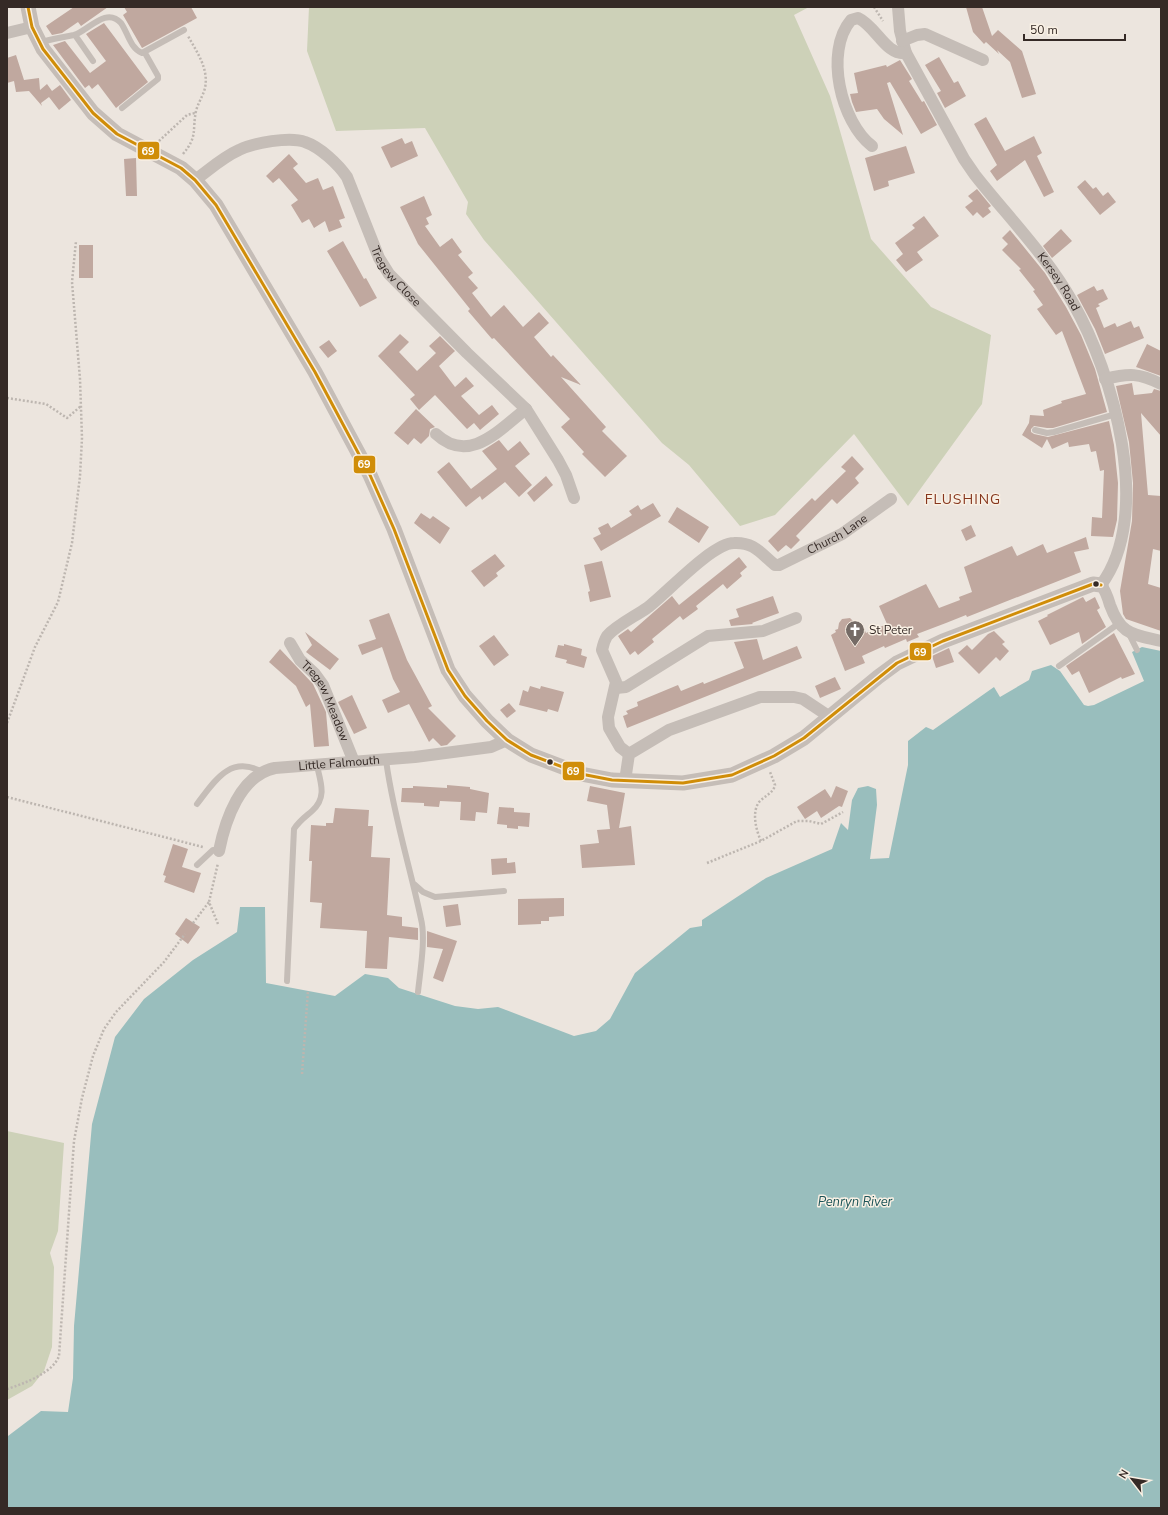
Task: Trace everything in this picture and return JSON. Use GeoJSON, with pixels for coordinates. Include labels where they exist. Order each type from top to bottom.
{"type":"FeatureCollection","features":[{"type":"Feature","properties":{"kind":"street"},"geometry":{"type":"LineString","coordinates":[[28,7],[32,27],[39,42],[73,88],[101,121],[129,141],[176,164],[195,180],[216,205],[315,372],[357,450],[394,529],[448,670],[474,708],[507,740],[531,755],[581,774],[625,781],[659,783],[695,782],[732,775],[765,760],[804,738],[878,676],[911,656],[943,641],[1093,584],[1101,585],[1123,627],[1139,636],[1161,641]]}},
{"type":"Feature","properties":{"kind":"street","name":"Kersey Road"},"geometry":{"type":"LineString","coordinates":[[898,7],[904,47],[970,168],[1048,265],[1073,302],[1090,339],[1105,379],[1116,414],[1126,473],[1124,524],[1116,560],[1101,585]]}},
{"type":"Feature","properties":{"kind":"street"},"geometry":{"type":"LineString","coordinates":[[872,146],[860,134],[848,113],[843,97],[838,59],[844,32],[851,20],[858,18],[870,26],[893,51],[901,54],[904,47],[917,35],[926,34],[983,60]]}},
{"type":"Feature","properties":{"kind":"street"},"geometry":{"type":"LineString","coordinates":[[7,33],[32,27]]}},
{"type":"Feature","properties":{"kind":"street","name":"Tregew Close"},"geometry":{"type":"LineString","coordinates":[[195,180],[234,153],[263,143],[304,141],[320,151],[339,167],[347,177],[379,258],[389,274],[467,353],[526,409],[566,474],[574,498]]}},
{"type":"Feature","properties":{"kind":"street"},"geometry":{"type":"LineString","coordinates":[[1105,379],[1130,374],[1143,376],[1161,384]]}},
{"type":"Feature","properties":{"kind":"street"},"geometry":{"type":"LineString","coordinates":[[436,434],[451,444],[471,447],[481,443],[526,409]]}},
{"type":"Feature","properties":{"kind":"street","name":"Church Lane"},"geometry":{"type":"LineString","coordinates":[[616,688],[615,677],[602,650],[608,636],[648,607],[679,579],[720,547],[733,543],[748,546],[761,551],[775,565],[779,565],[842,534],[891,499]]}},
{"type":"Feature","properties":{"kind":"street"},"geometry":{"type":"LineString","coordinates":[[628,754],[620,747],[608,728],[608,717],[616,688],[626,687],[708,636],[763,631],[796,618]]}},
{"type":"Feature","properties":{"kind":"street","name":"Tregew Meadow"},"geometry":{"type":"LineString","coordinates":[[290,643],[300,660],[315,674],[323,685],[354,762]]}},
{"type":"Feature","properties":{"kind":"street"},"geometry":{"type":"LineString","coordinates":[[628,754],[669,730],[760,697],[794,697],[802,699],[830,717]]}},
{"type":"Feature","properties":{"kind":"street","name":"Little Falmouth"},"geometry":{"type":"LineString","coordinates":[[262,772],[275,768],[386,760],[470,750],[491,747],[507,740]]}},
{"type":"Feature","properties":{"kind":"street"},"geometry":{"type":"LineString","coordinates":[[625,781],[628,754]]}},
{"type":"Feature","properties":{"kind":"street"},"geometry":{"type":"LineString","coordinates":[[216,850],[237,800],[253,778],[262,772]]}},
{"type":"Feature","properties":{"kind":"lane"},"geometry":{"type":"LineString","coordinates":[[39,42],[59,36],[75,35],[102,18],[112,18],[120,23],[135,49],[145,53],[184,30]]}},
{"type":"Feature","properties":{"kind":"lane"},"geometry":{"type":"LineString","coordinates":[[75,35],[93,61]]}},
{"type":"Feature","properties":{"kind":"lane"},"geometry":{"type":"LineString","coordinates":[[122,108],[158,79],[158,76],[145,53]]}},
{"type":"Feature","properties":{"kind":"lane"},"geometry":{"type":"LineString","coordinates":[[1035,430],[1047,433],[1054,432],[1116,414]]}},
{"type":"Feature","properties":{"kind":"lane"},"geometry":{"type":"LineString","coordinates":[[1059,666],[1123,627],[1137,650]]}},
{"type":"Feature","properties":{"kind":"lane"},"geometry":{"type":"LineString","coordinates":[[386,760],[391,798],[413,882],[422,928],[418,992]]}},
{"type":"Feature","properties":{"kind":"lane"},"geometry":{"type":"LineString","coordinates":[[287,981],[294,829],[298,822],[313,810],[322,797],[322,789],[317,766]]}},
{"type":"Feature","properties":{"kind":"lane"},"geometry":{"type":"LineString","coordinates":[[197,804],[215,780],[229,769],[237,767],[253,767],[262,772]]}},
{"type":"Feature","properties":{"kind":"lane"},"geometry":{"type":"LineString","coordinates":[[198,865],[216,850]]}},
{"type":"Feature","properties":{"kind":"lane"},"geometry":{"type":"LineString","coordinates":[[413,882],[422,892],[435,897],[504,891]]}},
{"type":"Feature","properties":{"kind":"path"},"geometry":{"type":"LineString","coordinates":[[176,164],[192,142],[196,112],[205,88],[206,73],[184,30]]}},
{"type":"Feature","properties":{"kind":"path"},"geometry":{"type":"LineString","coordinates":[[153,152],[159,141],[187,115],[196,112]]}},
{"type":"Feature","properties":{"kind":"path"},"geometry":{"type":"LineString","coordinates":[[7,724],[35,647],[58,602],[72,542],[80,476],[81,406],[72,282],[76,241]]}},
{"type":"Feature","properties":{"kind":"path"},"geometry":{"type":"LineString","coordinates":[[7,398],[46,404],[67,418],[81,406]]}},
{"type":"Feature","properties":{"kind":"path"},"geometry":{"type":"LineString","coordinates":[[761,841],[756,827],[757,807],[761,800],[772,792],[775,785],[765,760]]}},
{"type":"Feature","properties":{"kind":"path"},"geometry":{"type":"LineString","coordinates":[[7,797],[216,850],[217,872],[210,902],[193,923]]}},
{"type":"Feature","properties":{"kind":"path"},"geometry":{"type":"LineString","coordinates":[[707,863],[761,841],[797,821],[809,821],[821,824],[843,812]]}},
{"type":"Feature","properties":{"kind":"path"},"geometry":{"type":"LineString","coordinates":[[210,902],[218,924]]}},
{"type":"Feature","properties":{"kind":"path"},"geometry":{"type":"LineString","coordinates":[[7,1389],[33,1379],[53,1365],[59,1356],[74,1141],[82,1098],[93,1056],[104,1029],[116,1012],[164,962],[185,934]]}},
{"type":"Feature","properties":{"kind":"path"},"geometry":{"type":"LineString","coordinates":[[302,1074],[308,991]]}},
{"type":"Feature","properties":{"kind":"green space"},"geometry":{"type":"Polygon","coordinates":[[[309,7],[809,7],[794,15],[830,96],[871,239],[931,307],[991,335],[982,404],[908,506],[854,434],[775,515],[740,526],[689,465],[662,443],[484,240],[466,214],[468,202],[425,128],[336,131],[307,51],[309,7]]]}},
{"type":"Feature","properties":{"kind":"green space"},"geometry":{"type":"Polygon","coordinates":[[[7,1131],[64,1143],[58,1231],[50,1253],[54,1267],[52,1347],[44,1371],[32,1386],[7,1400],[7,1131]]]}},
{"type":"Feature","properties":{"kind":"water","name":"Penryn River"},"geometry":{"type":"Polygon","coordinates":[[[1142,647],[1161,651],[1161,1508],[7,1508],[8,1436],[41,1411],[68,1412],[73,1378],[74,1326],[92,1124],[115,1037],[144,999],[193,960],[237,932],[240,907],[265,907],[266,983],[335,996],[365,974],[388,978],[399,988],[455,1006],[478,1009],[498,1007],[574,1036],[596,1031],[610,1019],[635,973],[690,928],[702,926],[702,920],[766,878],[832,849],[841,823],[848,830],[852,800],[858,788],[868,786],[876,789],[877,805],[870,859],[889,858],[908,765],[908,741],[926,727],[933,730],[994,687],[1000,697],[1029,680],[1032,671],[1051,665],[1060,671],[1084,705],[1094,705],[1144,681],[1132,652],[1142,647]]]}},
{"type":"Feature","properties":{"kind":"building"},"geometry":{"type":"Polygon","coordinates":[[[74,7],[108,7],[81,26],[78,22],[62,33],[52,35],[46,26],[74,7]]]}},
{"type":"Feature","properties":{"kind":"building"},"geometry":{"type":"Polygon","coordinates":[[[124,7],[191,7],[197,18],[142,48],[123,15],[127,12],[124,7]]]}},
{"type":"Feature","properties":{"kind":"building"},"geometry":{"type":"Polygon","coordinates":[[[966,7],[982,7],[992,36],[998,30],[1022,51],[1036,94],[1022,98],[1010,62],[986,42],[984,44],[973,32],[966,7]]]}},
{"type":"Feature","properties":{"kind":"building"},"geometry":{"type":"Polygon","coordinates":[[[104,23],[148,82],[116,108],[98,84],[92,89],[89,85],[85,88],[53,45],[65,41],[90,73],[106,61],[86,34],[104,23]]]}},
{"type":"Feature","properties":{"kind":"building"},"geometry":{"type":"Polygon","coordinates":[[[16,55],[24,80],[39,78],[40,90],[47,84],[52,91],[60,85],[71,100],[59,110],[49,97],[41,103],[42,106],[29,91],[16,92],[14,81],[7,83],[7,58],[16,55]]]}},
{"type":"Feature","properties":{"kind":"building"},"geometry":{"type":"Polygon","coordinates":[[[939,57],[954,83],[958,81],[966,96],[945,108],[937,93],[941,91],[925,65],[939,57]]]}},
{"type":"Feature","properties":{"kind":"building"},"geometry":{"type":"Polygon","coordinates":[[[900,60],[912,79],[909,81],[922,102],[924,101],[937,125],[921,134],[890,82],[887,83],[903,135],[884,119],[877,109],[856,112],[852,102],[850,94],[858,93],[854,73],[886,65],[887,67],[900,60]]]}},
{"type":"Feature","properties":{"kind":"building"},"geometry":{"type":"Polygon","coordinates":[[[986,117],[1005,151],[1034,136],[1042,153],[1037,156],[1054,192],[1044,197],[1025,160],[997,181],[990,171],[997,165],[974,124],[986,117]]]}},
{"type":"Feature","properties":{"kind":"building"},"geometry":{"type":"Polygon","coordinates":[[[402,138],[405,144],[412,141],[418,156],[391,168],[381,147],[402,138]]]}},
{"type":"Feature","properties":{"kind":"building"},"geometry":{"type":"Polygon","coordinates":[[[906,146],[915,173],[888,181],[889,186],[874,191],[865,158],[906,146]]]}},
{"type":"Feature","properties":{"kind":"building"},"geometry":{"type":"Polygon","coordinates":[[[289,154],[298,164],[293,168],[306,183],[318,178],[323,190],[333,186],[345,218],[339,220],[342,227],[329,232],[325,221],[314,228],[309,219],[302,223],[291,205],[298,200],[279,178],[273,183],[266,176],[289,154]]]}},
{"type":"Feature","properties":{"kind":"building"},"geometry":{"type":"Polygon","coordinates":[[[136,158],[137,196],[126,196],[124,159],[136,158]]]}},
{"type":"Feature","properties":{"kind":"building"},"geometry":{"type":"Polygon","coordinates":[[[1085,180],[1093,189],[1096,187],[1103,196],[1108,192],[1116,202],[1100,215],[1077,187],[1085,180]]]}},
{"type":"Feature","properties":{"kind":"building"},"geometry":{"type":"Polygon","coordinates":[[[977,189],[991,206],[988,208],[991,212],[983,218],[977,212],[973,216],[965,207],[973,201],[968,196],[977,189]]]}},
{"type":"Feature","properties":{"kind":"building"},"geometry":{"type":"Polygon","coordinates":[[[424,196],[432,215],[426,218],[429,224],[425,226],[440,247],[452,238],[462,252],[458,255],[473,273],[468,277],[478,288],[472,293],[491,317],[504,305],[523,327],[539,312],[549,323],[534,337],[551,357],[553,355],[581,385],[561,377],[606,427],[602,431],[627,456],[605,477],[582,454],[584,452],[561,427],[570,419],[494,338],[492,339],[468,311],[470,309],[418,244],[400,207],[424,196]]]}},
{"type":"Feature","properties":{"kind":"building"},"geometry":{"type":"Polygon","coordinates":[[[924,216],[939,236],[917,252],[923,260],[906,272],[896,260],[903,254],[895,243],[915,228],[912,225],[924,216]]]}},
{"type":"Feature","properties":{"kind":"building"},"geometry":{"type":"Polygon","coordinates":[[[1061,229],[1072,241],[1052,258],[1043,246],[1061,229]]]}},
{"type":"Feature","properties":{"kind":"building"},"geometry":{"type":"Polygon","coordinates":[[[1010,230],[1045,273],[1081,335],[1095,369],[1107,412],[1053,428],[1034,426],[1031,429],[1031,432],[1048,437],[1109,421],[1114,445],[1118,483],[1117,520],[1113,537],[1091,536],[1092,517],[1102,518],[1104,470],[1100,471],[1096,451],[1091,452],[1089,444],[1069,447],[1068,442],[1052,449],[1047,439],[1042,448],[1022,435],[1029,423],[1030,415],[1044,416],[1043,410],[1062,403],[1061,401],[1086,394],[1062,331],[1056,335],[1037,309],[1043,305],[1033,291],[1035,290],[1019,270],[1021,269],[1002,250],[1008,244],[1002,238],[1010,230]]]}},
{"type":"Feature","properties":{"kind":"building"},"geometry":{"type":"Polygon","coordinates":[[[343,241],[364,279],[366,278],[377,298],[360,307],[327,251],[343,241]]]}},
{"type":"Feature","properties":{"kind":"building"},"geometry":{"type":"Polygon","coordinates":[[[79,245],[93,245],[93,278],[79,278],[79,245]]]}},
{"type":"Feature","properties":{"kind":"building"},"geometry":{"type":"Polygon","coordinates":[[[1094,286],[1097,291],[1103,289],[1108,299],[1098,304],[1100,306],[1096,308],[1104,328],[1115,323],[1117,327],[1131,321],[1134,328],[1139,326],[1144,338],[1105,354],[1095,329],[1077,295],[1094,286]]]}},
{"type":"Feature","properties":{"kind":"building"},"geometry":{"type":"Polygon","coordinates":[[[400,334],[409,342],[399,352],[417,371],[436,353],[429,346],[440,336],[455,351],[439,366],[455,387],[466,377],[474,386],[461,396],[479,415],[492,405],[499,414],[480,430],[474,423],[467,429],[435,395],[419,410],[410,399],[415,395],[378,356],[400,334]]]}},
{"type":"Feature","properties":{"kind":"building"},"geometry":{"type":"Polygon","coordinates":[[[329,340],[337,351],[328,358],[319,347],[329,340]]]}},
{"type":"Feature","properties":{"kind":"building"},"geometry":{"type":"Polygon","coordinates":[[[1147,344],[1161,351],[1161,376],[1136,367],[1147,344]]]}},
{"type":"Feature","properties":{"kind":"building"},"geometry":{"type":"Polygon","coordinates":[[[1132,383],[1134,395],[1152,393],[1154,389],[1161,391],[1161,436],[1141,413],[1148,495],[1161,496],[1161,551],[1153,549],[1148,584],[1161,588],[1161,631],[1126,619],[1123,614],[1120,591],[1132,521],[1133,483],[1129,442],[1116,386],[1132,383]]]}},
{"type":"Feature","properties":{"kind":"building"},"geometry":{"type":"Polygon","coordinates":[[[416,409],[435,427],[430,429],[429,436],[421,444],[414,438],[408,445],[394,433],[416,409]]]}},
{"type":"Feature","properties":{"kind":"building"},"geometry":{"type":"Polygon","coordinates":[[[499,440],[508,451],[520,441],[530,454],[515,466],[532,485],[519,497],[505,482],[482,500],[480,496],[466,507],[437,472],[449,462],[471,489],[497,469],[482,451],[499,440]]]}},
{"type":"Feature","properties":{"kind":"building"},"geometry":{"type":"Polygon","coordinates":[[[852,456],[864,469],[855,478],[859,483],[837,504],[832,499],[796,536],[800,540],[791,549],[786,545],[778,552],[768,541],[812,498],[815,501],[846,471],[841,467],[852,456]]]}},
{"type":"Feature","properties":{"kind":"building"},"geometry":{"type":"Polygon","coordinates":[[[546,476],[553,485],[534,502],[527,493],[546,476]]]}},
{"type":"Feature","properties":{"kind":"building"},"geometry":{"type":"Polygon","coordinates":[[[653,503],[661,516],[601,551],[593,538],[601,534],[598,528],[608,523],[611,528],[632,515],[629,511],[638,505],[641,510],[653,503]]]}},
{"type":"Feature","properties":{"kind":"building"},"geometry":{"type":"Polygon","coordinates":[[[677,507],[709,527],[699,543],[668,522],[677,507]]]}},
{"type":"Feature","properties":{"kind":"building"},"geometry":{"type":"Polygon","coordinates":[[[421,513],[430,519],[433,516],[450,528],[440,544],[414,523],[421,513]]]}},
{"type":"Feature","properties":{"kind":"building"},"geometry":{"type":"Polygon","coordinates":[[[971,525],[976,536],[966,541],[961,530],[971,525]]]}},
{"type":"Feature","properties":{"kind":"building"},"geometry":{"type":"Polygon","coordinates":[[[1086,537],[1089,549],[1074,552],[1081,572],[967,617],[966,615],[917,634],[919,637],[907,642],[906,639],[885,648],[884,646],[862,656],[865,663],[845,671],[831,635],[836,632],[835,630],[838,629],[839,623],[842,619],[850,618],[858,626],[862,624],[866,633],[887,624],[879,606],[926,584],[939,608],[960,600],[959,597],[972,592],[964,567],[1012,546],[1017,556],[1043,544],[1047,553],[1086,537]]]}},
{"type":"Feature","properties":{"kind":"building"},"geometry":{"type":"Polygon","coordinates":[[[495,554],[505,566],[496,573],[498,576],[484,587],[471,571],[495,554]]]}},
{"type":"Feature","properties":{"kind":"building"},"geometry":{"type":"Polygon","coordinates":[[[739,557],[747,567],[740,573],[742,576],[727,589],[723,584],[696,606],[698,609],[683,620],[680,616],[652,639],[654,642],[638,655],[635,651],[630,655],[618,636],[628,629],[631,632],[672,596],[679,605],[739,557]]]}},
{"type":"Feature","properties":{"kind":"building"},"geometry":{"type":"Polygon","coordinates":[[[602,561],[611,597],[590,602],[588,592],[590,591],[584,565],[602,561]]]}},
{"type":"Feature","properties":{"kind":"building"},"geometry":{"type":"Polygon","coordinates":[[[773,596],[779,613],[752,623],[753,624],[731,626],[729,620],[739,617],[736,609],[773,596]]]}},
{"type":"Feature","properties":{"kind":"building"},"geometry":{"type":"Polygon","coordinates":[[[1083,597],[1086,602],[1095,597],[1100,608],[1097,610],[1106,627],[1082,644],[1079,632],[1050,645],[1038,621],[1083,597]]]}},
{"type":"Feature","properties":{"kind":"building"},"geometry":{"type":"Polygon","coordinates":[[[389,613],[407,660],[432,706],[428,708],[456,736],[447,745],[441,746],[433,738],[429,742],[409,704],[388,713],[382,700],[400,692],[393,679],[382,647],[362,655],[358,645],[376,639],[369,620],[389,613]]]}},
{"type":"Feature","properties":{"kind":"building"},"geometry":{"type":"Polygon","coordinates":[[[994,631],[1005,642],[1002,644],[1009,651],[1000,661],[996,657],[979,674],[958,653],[967,645],[972,650],[988,634],[994,631]]]}},
{"type":"Feature","properties":{"kind":"building"},"geometry":{"type":"Polygon","coordinates":[[[305,632],[339,659],[330,670],[306,652],[312,645],[305,632]]]}},
{"type":"Feature","properties":{"kind":"building"},"geometry":{"type":"Polygon","coordinates":[[[1114,633],[1135,674],[1122,679],[1121,677],[1089,693],[1079,671],[1072,675],[1066,666],[1114,633]]]}},
{"type":"Feature","properties":{"kind":"building"},"geometry":{"type":"Polygon","coordinates":[[[494,635],[509,655],[494,666],[479,646],[494,635]]]}},
{"type":"Feature","properties":{"kind":"building"},"geometry":{"type":"Polygon","coordinates":[[[757,639],[763,660],[797,646],[802,658],[627,728],[623,716],[628,714],[626,711],[638,706],[637,702],[678,685],[681,691],[703,682],[704,684],[744,668],[734,642],[757,639]]]}},
{"type":"Feature","properties":{"kind":"building"},"geometry":{"type":"Polygon","coordinates":[[[564,644],[582,649],[581,655],[587,657],[584,668],[566,663],[567,660],[555,657],[558,645],[564,646],[564,644]]]}},
{"type":"Feature","properties":{"kind":"building"},"geometry":{"type":"Polygon","coordinates":[[[949,648],[954,662],[936,668],[932,656],[949,648]]]}},
{"type":"Feature","properties":{"kind":"building"},"geometry":{"type":"Polygon","coordinates":[[[280,649],[313,684],[326,712],[329,746],[314,747],[310,704],[306,707],[296,686],[269,662],[280,649]]]}},
{"type":"Feature","properties":{"kind":"building"},"geometry":{"type":"Polygon","coordinates":[[[835,677],[841,689],[820,698],[815,686],[835,677]]]}},
{"type":"Feature","properties":{"kind":"building"},"geometry":{"type":"Polygon","coordinates":[[[530,686],[540,689],[541,686],[564,692],[558,712],[548,709],[547,712],[519,705],[523,690],[528,692],[530,686]]]}},
{"type":"Feature","properties":{"kind":"building"},"geometry":{"type":"Polygon","coordinates":[[[352,695],[367,728],[354,734],[338,702],[352,695]]]}},
{"type":"Feature","properties":{"kind":"building"},"geometry":{"type":"Polygon","coordinates":[[[509,703],[516,711],[507,718],[500,710],[509,703]]]}},
{"type":"Feature","properties":{"kind":"building"},"geometry":{"type":"Polygon","coordinates":[[[447,785],[470,787],[470,789],[489,793],[487,813],[476,812],[475,821],[460,820],[461,802],[440,801],[439,807],[424,806],[424,803],[401,802],[402,788],[413,788],[413,786],[447,788],[447,785]]]}},
{"type":"Feature","properties":{"kind":"building"},"geometry":{"type":"Polygon","coordinates":[[[590,786],[625,793],[619,828],[631,826],[635,865],[582,868],[580,845],[599,843],[597,830],[610,829],[607,805],[587,801],[590,786]]]}},
{"type":"Feature","properties":{"kind":"building"},"geometry":{"type":"Polygon","coordinates":[[[836,786],[848,791],[842,807],[839,806],[821,818],[817,811],[805,819],[797,807],[825,789],[831,798],[836,786]]]}},
{"type":"Feature","properties":{"kind":"building"},"geometry":{"type":"Polygon","coordinates":[[[499,807],[514,808],[514,812],[530,813],[529,827],[518,826],[518,829],[507,828],[507,825],[497,824],[499,807]]]}},
{"type":"Feature","properties":{"kind":"building"},"geometry":{"type":"Polygon","coordinates":[[[335,808],[369,810],[368,826],[373,826],[371,857],[390,858],[387,915],[402,917],[402,926],[418,928],[418,940],[389,937],[387,969],[365,968],[367,931],[320,928],[322,903],[310,902],[312,861],[309,861],[311,825],[326,826],[326,823],[333,823],[335,808]]]}},
{"type":"Feature","properties":{"kind":"building"},"geometry":{"type":"Polygon","coordinates":[[[173,844],[188,849],[182,867],[201,873],[194,893],[164,882],[166,876],[163,875],[173,844]]]}},
{"type":"Feature","properties":{"kind":"building"},"geometry":{"type":"Polygon","coordinates":[[[507,858],[507,863],[515,862],[516,873],[492,875],[491,859],[507,858]]]}},
{"type":"Feature","properties":{"kind":"building"},"geometry":{"type":"Polygon","coordinates":[[[564,898],[564,916],[549,917],[549,921],[541,921],[541,924],[518,925],[518,899],[564,898]]]}},
{"type":"Feature","properties":{"kind":"building"},"geometry":{"type":"Polygon","coordinates":[[[458,904],[461,925],[446,927],[443,906],[458,904]]]}},
{"type":"Feature","properties":{"kind":"building"},"geometry":{"type":"Polygon","coordinates":[[[186,918],[200,927],[188,944],[175,934],[186,918]]]}},
{"type":"Feature","properties":{"kind":"building"},"geometry":{"type":"Polygon","coordinates":[[[427,931],[457,941],[443,982],[433,978],[443,949],[427,947],[427,931]]]}},
{"type":"Feature","properties":{"kind":"transit line","name":"69"},"geometry":{"type":"LineString","coordinates":[[28,7],[32,27],[43,49],[93,113],[117,134],[181,168],[195,180],[216,205],[315,372],[370,475],[394,529],[448,670],[465,696],[487,721],[507,740],[531,755],[581,774],[612,780],[683,783],[732,775],[774,756],[804,738],[897,663],[943,641],[1093,584],[1101,585]]}},
{"type":"Feature","properties":{"kind":"place","name":"St Peter"},"geometry":{"type":"Point","coordinates":[855,647]}},
{"type":"Feature","properties":{"kind":"district","name":"FLUSHING"},"geometry":{"type":"Point","coordinates":[963,499]}}]}
